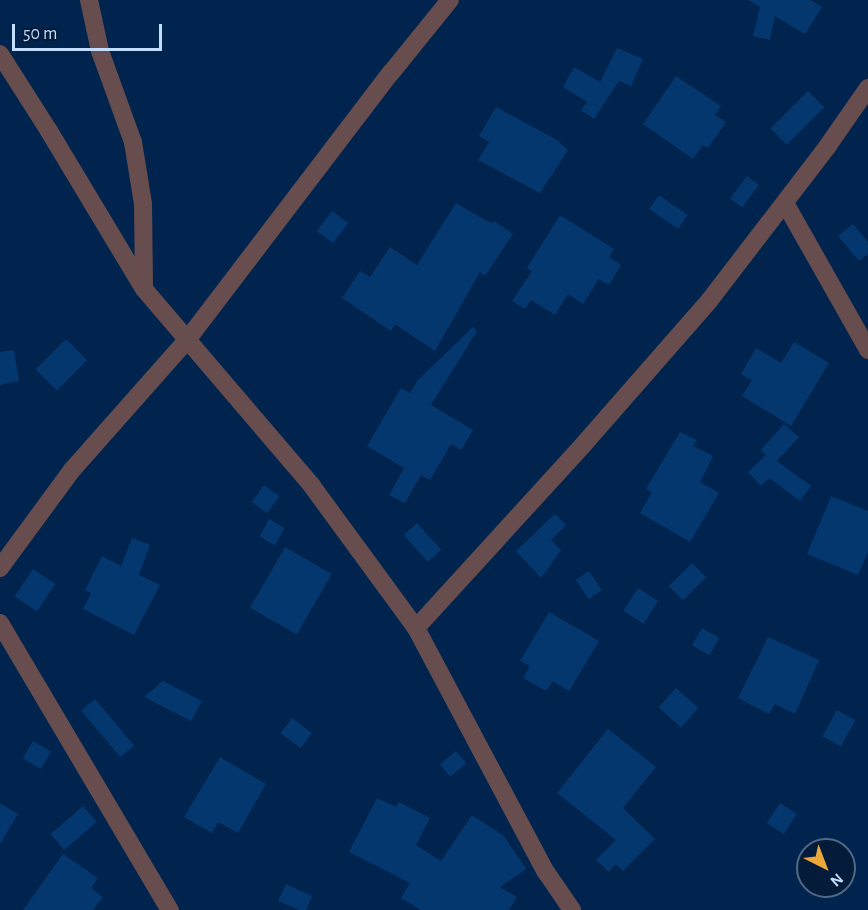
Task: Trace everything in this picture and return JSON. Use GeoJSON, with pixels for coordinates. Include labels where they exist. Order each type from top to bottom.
{"type":"FeatureCollection","features":[{"type":"Feature","properties":{"kind":"street"},"geometry":{"type":"LineString","coordinates":[[89,0],[100,51],[133,142],[143,204],[144,289]]}},
{"type":"Feature","properties":{"kind":"street"},"geometry":{"type":"LineString","coordinates":[[0,568],[72,470],[187,340],[450,0]]}},
{"type":"Feature","properties":{"kind":"street"},"geometry":{"type":"LineString","coordinates":[[0,54],[50,130],[144,289],[312,486],[416,628],[546,872],[572,910]]}},
{"type":"Feature","properties":{"kind":"street"},"geometry":{"type":"LineString","coordinates":[[416,628],[583,446],[709,301],[868,88]]}},
{"type":"Feature","properties":{"kind":"street"},"geometry":{"type":"LineString","coordinates":[[784,202],[868,350]]}},
{"type":"Feature","properties":{"kind":"street"},"geometry":{"type":"LineString","coordinates":[[0,623],[170,910]]}},
{"type":"Feature","properties":{"kind":"building"},"geometry":{"type":"Polygon","coordinates":[[[748,0],[810,0],[822,7],[805,34],[775,16],[770,40],[753,36],[760,7],[748,0]]]}},
{"type":"Feature","properties":{"kind":"building"},"geometry":{"type":"Polygon","coordinates":[[[617,48],[643,59],[631,86],[619,81],[594,119],[581,110],[587,102],[563,87],[574,67],[600,82],[617,48]]]}},
{"type":"Feature","properties":{"kind":"building"},"geometry":{"type":"Polygon","coordinates":[[[676,76],[721,106],[715,115],[726,122],[708,148],[703,145],[693,159],[643,124],[676,76]]]}},
{"type":"Feature","properties":{"kind":"building"},"geometry":{"type":"Polygon","coordinates":[[[808,91],[824,107],[787,145],[771,128],[808,91]]]}},
{"type":"Feature","properties":{"kind":"building"},"geometry":{"type":"Polygon","coordinates":[[[496,107],[557,140],[568,150],[540,193],[478,160],[489,142],[479,136],[496,107]]]}},
{"type":"Feature","properties":{"kind":"building"},"geometry":{"type":"Polygon","coordinates":[[[747,176],[759,185],[742,207],[730,198],[747,176]]]}},
{"type":"Feature","properties":{"kind":"building"},"geometry":{"type":"Polygon","coordinates":[[[659,195],[688,215],[678,229],[649,209],[659,195]]]}},
{"type":"Feature","properties":{"kind":"building"},"geometry":{"type":"Polygon","coordinates":[[[456,203],[492,223],[494,221],[513,234],[485,276],[480,272],[435,351],[395,324],[391,331],[342,298],[360,271],[370,277],[390,247],[417,265],[456,203]]]}},
{"type":"Feature","properties":{"kind":"building"},"geometry":{"type":"Polygon","coordinates":[[[332,211],[348,223],[333,243],[317,231],[332,211]]]}},
{"type":"Feature","properties":{"kind":"building"},"geometry":{"type":"Polygon","coordinates":[[[560,215],[614,249],[609,257],[621,265],[609,285],[599,279],[583,304],[568,294],[555,315],[531,300],[525,309],[512,301],[532,271],[527,268],[560,215]]]}},
{"type":"Feature","properties":{"kind":"building"},"geometry":{"type":"Polygon","coordinates":[[[853,224],[868,242],[868,254],[859,261],[838,236],[853,224]]]}},
{"type":"Feature","properties":{"kind":"building"},"geometry":{"type":"Polygon","coordinates":[[[473,327],[477,331],[431,405],[473,430],[461,450],[451,444],[430,480],[421,475],[405,503],[389,495],[404,468],[367,446],[401,388],[410,393],[417,381],[473,327]]]}},
{"type":"Feature","properties":{"kind":"building"},"geometry":{"type":"Polygon","coordinates":[[[66,339],[87,360],[57,391],[36,369],[66,339]]]}},
{"type":"Feature","properties":{"kind":"building"},"geometry":{"type":"Polygon","coordinates":[[[794,342],[829,363],[791,426],[742,396],[752,380],[741,374],[756,348],[781,363],[794,342]]]}},
{"type":"Feature","properties":{"kind":"building"},"geometry":{"type":"Polygon","coordinates":[[[14,350],[19,381],[0,385],[0,352],[14,350]]]}},
{"type":"Feature","properties":{"kind":"building"},"geometry":{"type":"Polygon","coordinates":[[[784,424],[799,437],[777,461],[811,486],[800,501],[769,478],[761,486],[748,472],[766,455],[761,450],[784,424]]]}},
{"type":"Feature","properties":{"kind":"building"},"geometry":{"type":"Polygon","coordinates":[[[680,432],[697,440],[693,446],[713,456],[700,482],[719,493],[690,542],[640,513],[652,492],[646,489],[680,432]]]}},
{"type":"Feature","properties":{"kind":"building"},"geometry":{"type":"Polygon","coordinates":[[[264,485],[279,496],[267,513],[252,502],[264,485]]]}},
{"type":"Feature","properties":{"kind":"building"},"geometry":{"type":"Polygon","coordinates":[[[831,496],[868,511],[868,552],[858,575],[807,554],[831,496]]]}},
{"type":"Feature","properties":{"kind":"building"},"geometry":{"type":"Polygon","coordinates":[[[555,514],[566,525],[551,540],[561,550],[541,578],[516,551],[555,514]]]}},
{"type":"Feature","properties":{"kind":"building"},"geometry":{"type":"Polygon","coordinates":[[[269,519],[285,528],[275,545],[259,536],[269,519]]]}},
{"type":"Feature","properties":{"kind":"building"},"geometry":{"type":"Polygon","coordinates":[[[417,523],[441,550],[428,562],[404,535],[417,523]]]}},
{"type":"Feature","properties":{"kind":"building"},"geometry":{"type":"Polygon","coordinates":[[[132,538],[150,545],[139,575],[160,585],[134,635],[83,609],[91,593],[85,590],[102,556],[121,566],[132,538]]]}},
{"type":"Feature","properties":{"kind":"building"},"geometry":{"type":"Polygon","coordinates":[[[285,547],[332,574],[297,635],[250,608],[285,547]]]}},
{"type":"Feature","properties":{"kind":"building"},"geometry":{"type":"Polygon","coordinates":[[[692,563],[706,577],[683,600],[669,586],[692,563]]]}},
{"type":"Feature","properties":{"kind":"building"},"geometry":{"type":"Polygon","coordinates":[[[33,569],[55,584],[37,611],[15,596],[33,569]]]}},
{"type":"Feature","properties":{"kind":"building"},"geometry":{"type":"Polygon","coordinates":[[[589,571],[602,590],[589,599],[576,580],[589,571]]]}},
{"type":"Feature","properties":{"kind":"building"},"geometry":{"type":"Polygon","coordinates":[[[638,588],[658,601],[643,624],[623,611],[638,588]]]}},
{"type":"Feature","properties":{"kind":"building"},"geometry":{"type":"Polygon","coordinates":[[[549,612],[599,641],[569,691],[553,681],[546,691],[523,678],[530,666],[520,661],[549,612]]]}},
{"type":"Feature","properties":{"kind":"building"},"geometry":{"type":"Polygon","coordinates":[[[702,628],[719,638],[709,655],[692,645],[702,628]]]}},
{"type":"Feature","properties":{"kind":"building"},"geometry":{"type":"Polygon","coordinates":[[[768,637],[819,660],[795,714],[775,704],[769,714],[738,698],[768,637]]]}},
{"type":"Feature","properties":{"kind":"building"},"geometry":{"type":"Polygon","coordinates":[[[163,681],[202,701],[191,721],[144,697],[163,681]]]}},
{"type":"Feature","properties":{"kind":"building"},"geometry":{"type":"Polygon","coordinates":[[[676,688],[698,708],[681,727],[659,707],[676,688]]]}},
{"type":"Feature","properties":{"kind":"building"},"geometry":{"type":"Polygon","coordinates":[[[95,699],[134,746],[120,757],[81,711],[95,699]]]}},
{"type":"Feature","properties":{"kind":"building"},"geometry":{"type":"Polygon","coordinates":[[[837,710],[855,720],[841,746],[822,736],[837,710]]]}},
{"type":"Feature","properties":{"kind":"building"},"geometry":{"type":"Polygon","coordinates":[[[292,718],[312,733],[301,748],[281,733],[292,718]]]}},
{"type":"Feature","properties":{"kind":"building"},"geometry":{"type":"Polygon","coordinates":[[[608,729],[656,767],[623,808],[655,839],[623,871],[616,864],[609,872],[596,860],[616,840],[557,793],[608,729]]]}},
{"type":"Feature","properties":{"kind":"building"},"geometry":{"type":"Polygon","coordinates":[[[33,741],[51,752],[41,769],[23,758],[33,741]]]}},
{"type":"Feature","properties":{"kind":"building"},"geometry":{"type":"Polygon","coordinates":[[[456,751],[466,763],[450,777],[440,764],[456,751]]]}},
{"type":"Feature","properties":{"kind":"building"},"geometry":{"type":"Polygon","coordinates":[[[220,757],[266,784],[238,833],[218,822],[212,833],[184,817],[220,757]]]}},
{"type":"Feature","properties":{"kind":"building"},"geometry":{"type":"Polygon","coordinates":[[[377,798],[396,807],[399,802],[430,818],[416,845],[441,861],[472,815],[504,836],[526,869],[500,887],[517,897],[509,910],[421,910],[401,898],[410,883],[349,852],[377,798]]]}},
{"type":"Feature","properties":{"kind":"building"},"geometry":{"type":"Polygon","coordinates":[[[0,803],[18,814],[0,844],[0,803]]]}},
{"type":"Feature","properties":{"kind":"building"},"geometry":{"type":"Polygon","coordinates":[[[780,803],[797,814],[784,834],[767,823],[780,803]]]}},
{"type":"Feature","properties":{"kind":"building"},"geometry":{"type":"Polygon","coordinates":[[[83,806],[97,822],[64,850],[51,834],[83,806]]]}},
{"type":"Feature","properties":{"kind":"building"},"geometry":{"type":"Polygon","coordinates":[[[63,854],[98,878],[91,888],[103,897],[93,910],[23,910],[63,854]]]}},
{"type":"Feature","properties":{"kind":"building"},"geometry":{"type":"Polygon","coordinates":[[[286,884],[312,896],[306,910],[299,910],[278,901],[286,884]]]}}]}
